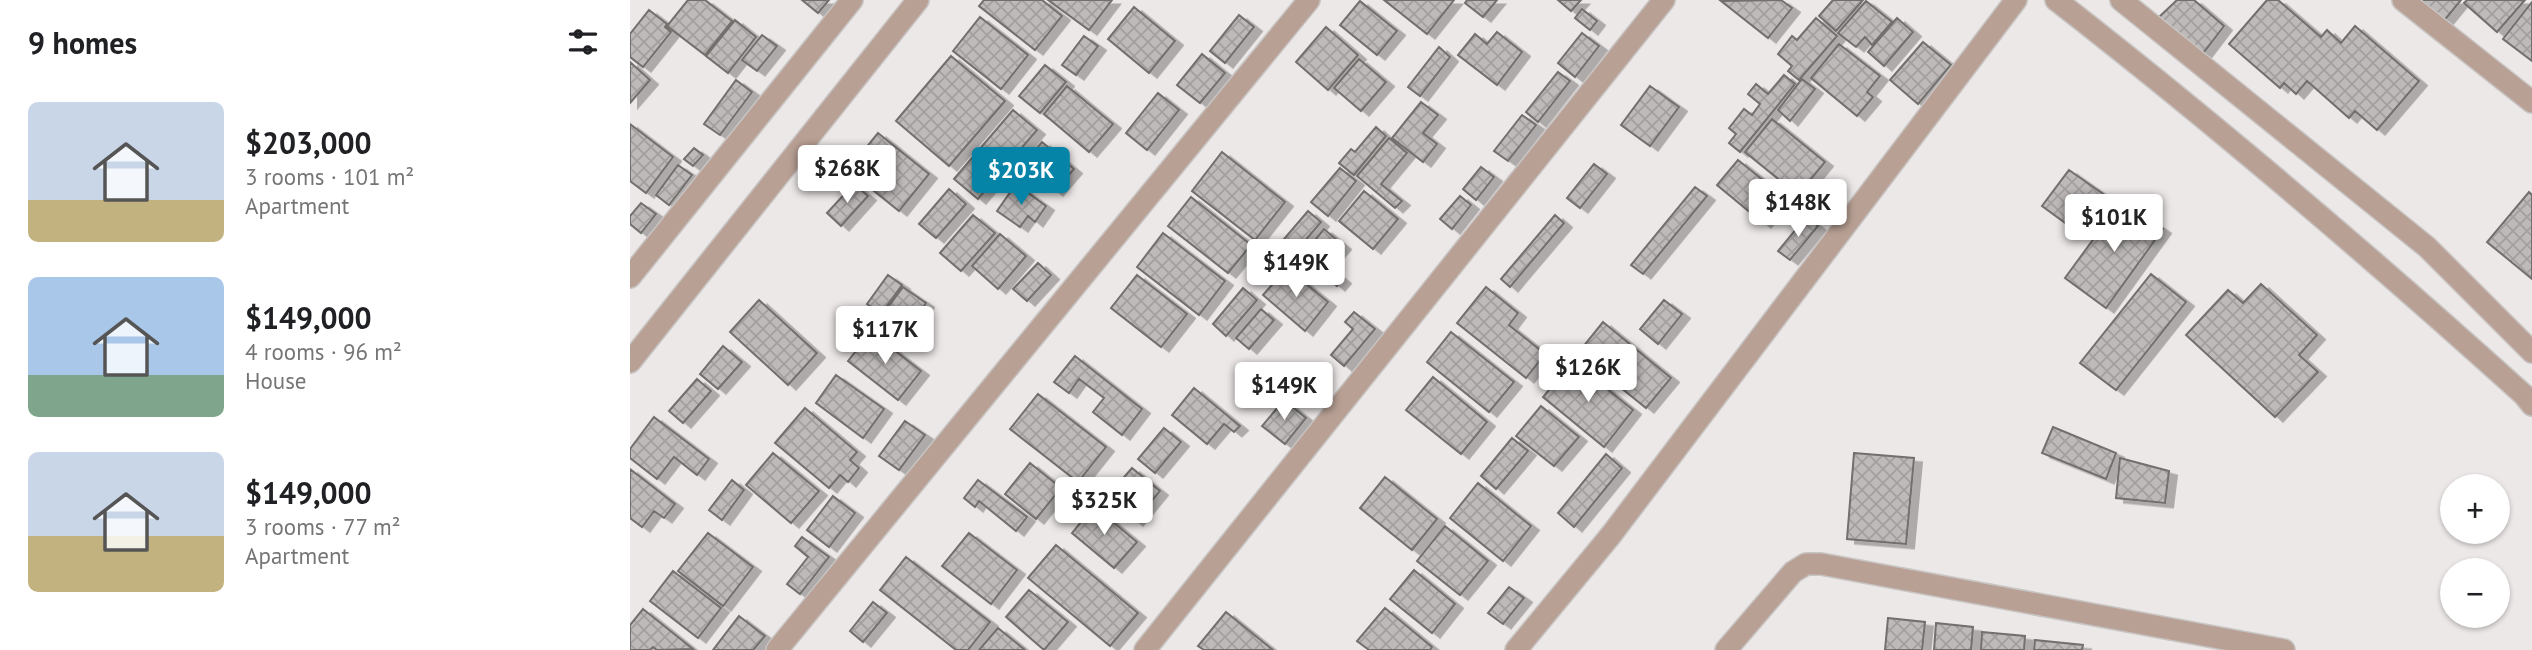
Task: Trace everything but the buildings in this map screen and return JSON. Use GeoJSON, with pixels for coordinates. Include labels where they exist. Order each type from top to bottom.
{"type":"FeatureCollection","features":[{"type":"Feature","properties":{"kind":"street"},"geometry":{"type":"LineString","coordinates":[[630,277],[852,0]]}},
{"type":"Feature","properties":{"kind":"street"},"geometry":{"type":"LineString","coordinates":[[630,362],[918,0]]}},
{"type":"Feature","properties":{"kind":"street"},"geometry":{"type":"LineString","coordinates":[[777,650],[1309,0]]}},
{"type":"Feature","properties":{"kind":"street"},"geometry":{"type":"LineString","coordinates":[[1146,650],[1664,0]]}},
{"type":"Feature","properties":{"kind":"street"},"geometry":{"type":"LineString","coordinates":[[1516,650],[1611,535],[2016,0]]}},
{"type":"Feature","properties":{"kind":"street"},"geometry":{"type":"LineString","coordinates":[[2056,0],[2138,63],[2385,270],[2532,405]]}},
{"type":"Feature","properties":{"kind":"street"},"geometry":{"type":"LineString","coordinates":[[2121,0],[2427,247],[2532,352]]}},
{"type":"Feature","properties":{"kind":"street"},"geometry":{"type":"LineString","coordinates":[[2403,0],[2532,102]]}},
{"type":"Feature","properties":{"kind":"street"},"geometry":{"type":"LineString","coordinates":[[1726,650],[1793,572],[1806,564],[2284,650]]}}]}
